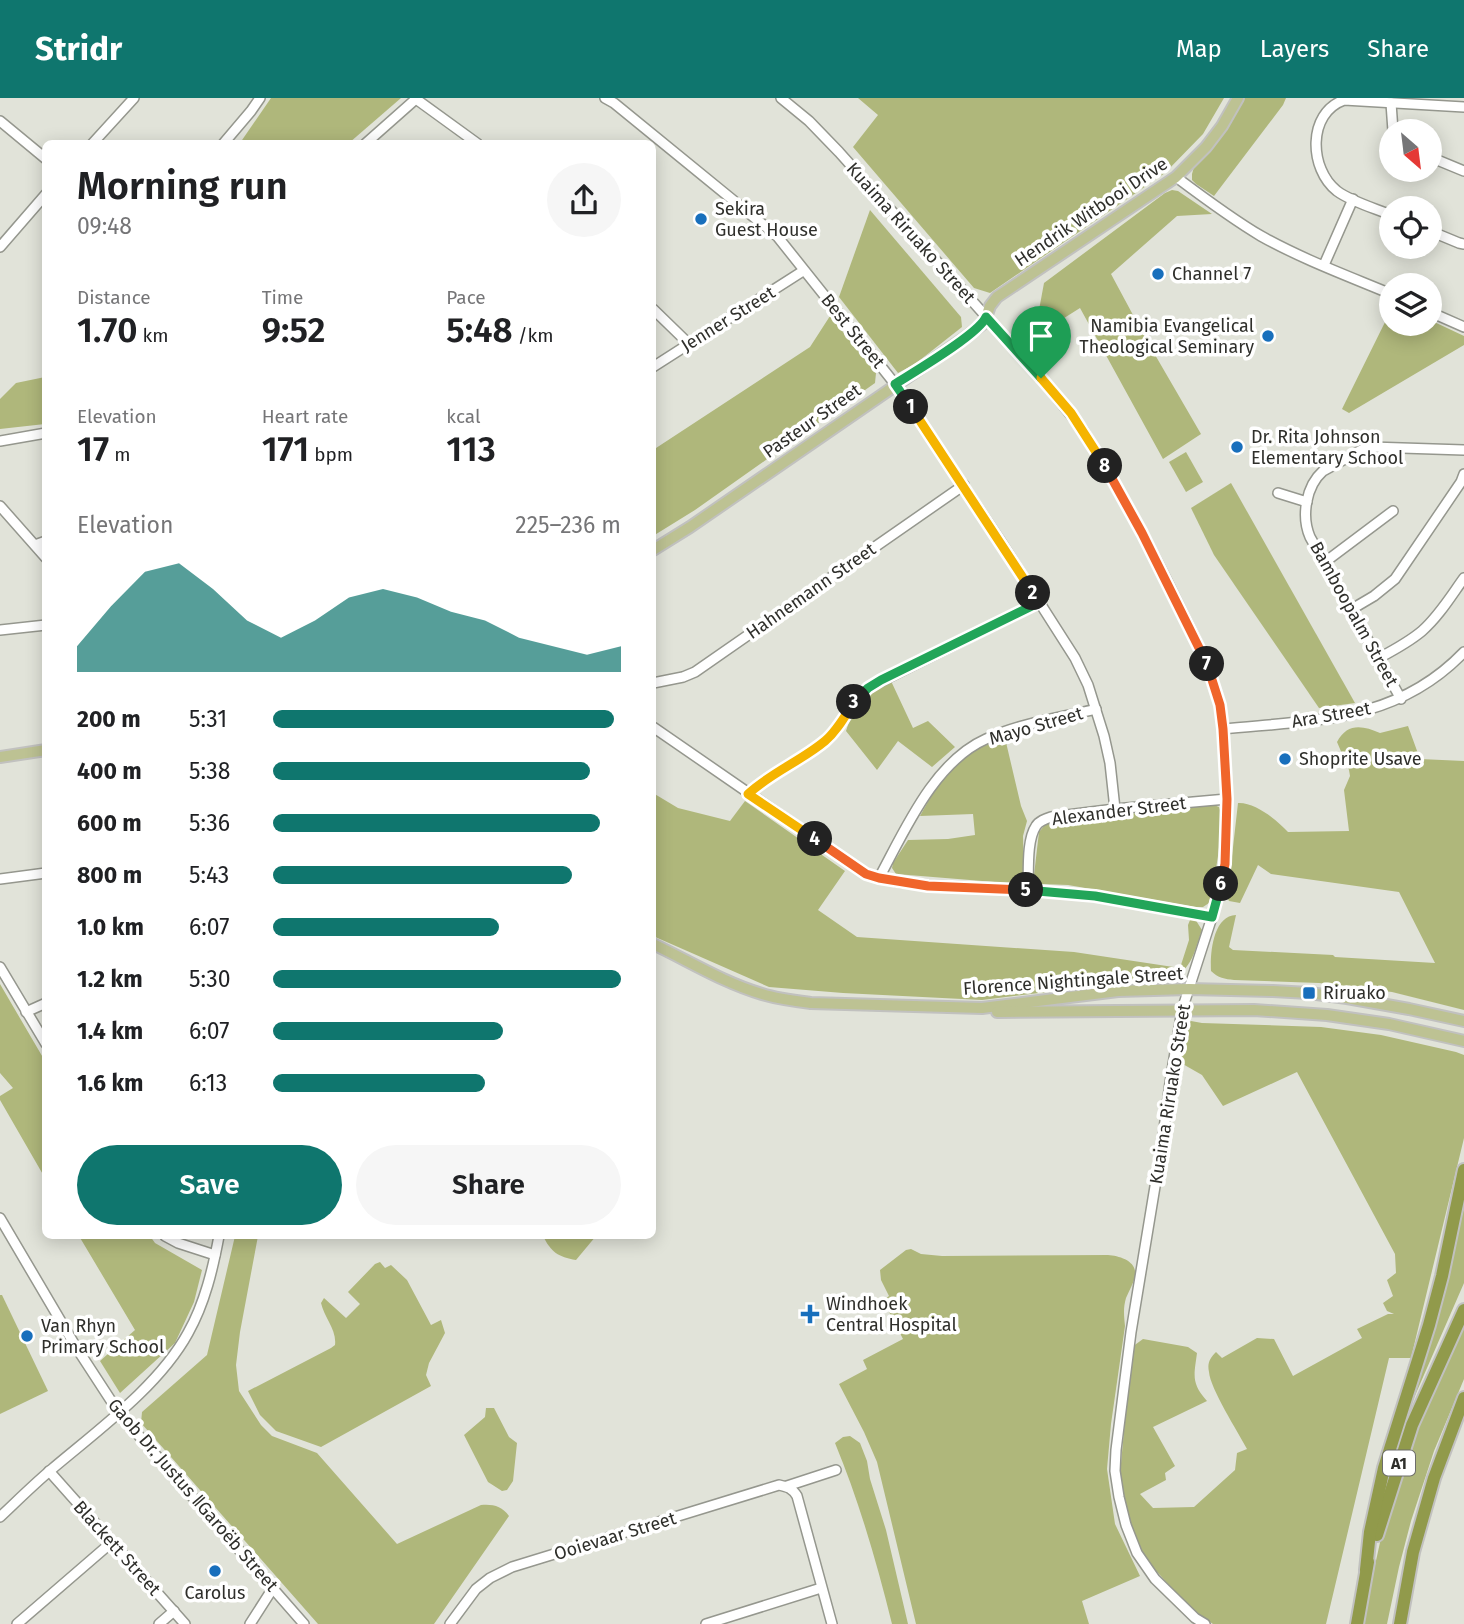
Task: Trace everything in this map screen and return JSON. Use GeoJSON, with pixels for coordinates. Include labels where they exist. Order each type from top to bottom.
{"type":"FeatureCollection","features":[{"type":"Feature","properties":{"kind":"highway"},"geometry":{"type":"LineString","coordinates":[[1366,1570],[1372,1522],[1384,1468],[1429,1325],[1464,1170]]}},
{"type":"Feature","properties":{"kind":"highway","name":"A1"},"geometry":{"type":"LineString","coordinates":[[1357,1624],[1366,1570],[1412,1425],[1464,1310]]}},
{"type":"Feature","properties":{"kind":"highway","name":"A1"},"geometry":{"type":"LineString","coordinates":[[1400,1624],[1413,1552],[1434,1478],[1464,1398]]}},
{"type":"Feature","properties":{"kind":"main road","name":"Hendrik Witbooi Drive"},"geometry":{"type":"LineString","coordinates":[[986,317],[997,297],[1176,177],[1206,147],[1238,98]]}},
{"type":"Feature","properties":{"kind":"main road","name":"Pasteur Street"},"geometry":{"type":"LineString","coordinates":[[656,548],[963,339],[984,323],[986,317]]}},
{"type":"Feature","properties":{"kind":"main road"},"geometry":{"type":"LineString","coordinates":[[0,757],[42,751]]}},
{"type":"Feature","properties":{"kind":"main road","name":"Florence Nightingale Street"},"geometry":{"type":"LineString","coordinates":[[656,945],[741,987],[775,998],[811,1003],[982,1008],[1104,992],[1189,989],[1309,993],[1464,1021]]}},
{"type":"Feature","properties":{"kind":"main road","name":"Florence Nightingale Street"},"geometry":{"type":"LineString","coordinates":[[656,952],[737,991],[771,1003],[787,1005],[994,1012],[1254,1010],[1327,1015],[1389,1024],[1464,1041]]}},
{"type":"Feature","properties":{"kind":"street"},"geometry":{"type":"LineString","coordinates":[[96,140],[134,98]]}},
{"type":"Feature","properties":{"kind":"street"},"geometry":{"type":"LineString","coordinates":[[226,140],[260,98]]}},
{"type":"Feature","properties":{"kind":"street","name":"Best Street"},"geometry":{"type":"LineString","coordinates":[[605,98],[777,236],[895,384],[1076,658],[1096,709],[1110,763],[1115,809]]}},
{"type":"Feature","properties":{"kind":"street","name":"Kuaima Riruako Street"},"geometry":{"type":"LineString","coordinates":[[781,98],[809,121],[839,152],[1071,413],[1142,533],[1204,657],[1220,705],[1227,799],[1225,864],[1212,917],[1182,1010],[1131,1332],[1115,1471],[1126,1525],[1137,1553],[1155,1579],[1195,1618],[1205,1624]]}},
{"type":"Feature","properties":{"kind":"street"},"geometry":{"type":"LineString","coordinates":[[370,140],[417,99],[473,140]]}},
{"type":"Feature","properties":{"kind":"street"},"geometry":{"type":"LineString","coordinates":[[1379,210],[1337,191],[1328,181],[1315,147],[1318,128],[1323,118],[1337,103],[1344,100],[1464,107]]}},
{"type":"Feature","properties":{"kind":"street"},"geometry":{"type":"LineString","coordinates":[[1391,103],[1392,119]]}},
{"type":"Feature","properties":{"kind":"street"},"geometry":{"type":"LineString","coordinates":[[0,121],[42,156]]}},
{"type":"Feature","properties":{"kind":"street"},"geometry":{"type":"LineString","coordinates":[[1442,161],[1464,171]]}},
{"type":"Feature","properties":{"kind":"street"},"geometry":{"type":"LineString","coordinates":[[1176,177],[1261,236],[1379,289]]}},
{"type":"Feature","properties":{"kind":"street"},"geometry":{"type":"LineString","coordinates":[[0,247],[42,199]]}},
{"type":"Feature","properties":{"kind":"street"},"geometry":{"type":"LineString","coordinates":[[1324,265],[1353,199]]}},
{"type":"Feature","properties":{"kind":"street"},"geometry":{"type":"LineString","coordinates":[[1442,236],[1464,244]]}},
{"type":"Feature","properties":{"kind":"street","name":"Jenner Street"},"geometry":{"type":"LineString","coordinates":[[656,365],[803,271]]}},
{"type":"Feature","properties":{"kind":"street"},"geometry":{"type":"LineString","coordinates":[[656,312],[689,344]]}},
{"type":"Feature","properties":{"kind":"street"},"geometry":{"type":"LineString","coordinates":[[1442,317],[1464,327]]}},
{"type":"Feature","properties":{"kind":"street"},"geometry":{"type":"LineString","coordinates":[[0,441],[42,434]]}},
{"type":"Feature","properties":{"kind":"street"},"geometry":{"type":"LineString","coordinates":[[1278,493],[1307,502],[1319,475],[1365,448],[1464,450]]}},
{"type":"Feature","properties":{"kind":"street"},"geometry":{"type":"LineString","coordinates":[[1352,608],[1374,596],[1395,579],[1464,474]]}},
{"type":"Feature","properties":{"kind":"street","name":"Hahnemann Street"},"geometry":{"type":"LineString","coordinates":[[656,682],[695,672],[964,485]]}},
{"type":"Feature","properties":{"kind":"street","name":"Bamboopalm Street"},"geometry":{"type":"LineString","coordinates":[[1307,502],[1307,529],[1401,699]]}},
{"type":"Feature","properties":{"kind":"street"},"geometry":{"type":"LineString","coordinates":[[0,506],[42,553]]}},
{"type":"Feature","properties":{"kind":"street"},"geometry":{"type":"LineString","coordinates":[[1325,562],[1393,511]]}},
{"type":"Feature","properties":{"kind":"street"},"geometry":{"type":"LineString","coordinates":[[35,545],[42,542]]}},
{"type":"Feature","properties":{"kind":"street"},"geometry":{"type":"LineString","coordinates":[[1379,659],[1431,623],[1464,578]]}},
{"type":"Feature","properties":{"kind":"street"},"geometry":{"type":"LineString","coordinates":[[748,794],[769,776],[824,742],[868,688],[1040,602]]}},
{"type":"Feature","properties":{"kind":"street"},"geometry":{"type":"LineString","coordinates":[[0,630],[42,625]]}},
{"type":"Feature","properties":{"kind":"street","name":"Ara Street"},"geometry":{"type":"LineString","coordinates":[[1223,729],[1326,719],[1371,709],[1401,699],[1438,675],[1464,652]]}},
{"type":"Feature","properties":{"kind":"street","name":"Mayo Street"},"geometry":{"type":"LineString","coordinates":[[879,878],[907,825],[937,778],[960,755],[1002,732],[1096,709]]}},
{"type":"Feature","properties":{"kind":"street"},"geometry":{"type":"LineString","coordinates":[[656,729],[866,874],[928,886],[1095,896],[1212,917]]}},
{"type":"Feature","properties":{"kind":"street","name":"Alexander Street"},"geometry":{"type":"LineString","coordinates":[[1028,890],[1032,835],[1036,825],[1042,820],[1115,809],[1227,799]]}},
{"type":"Feature","properties":{"kind":"street"},"geometry":{"type":"LineString","coordinates":[[0,879],[42,874]]}},
{"type":"Feature","properties":{"kind":"street"},"geometry":{"type":"LineString","coordinates":[[0,967],[42,1038]]}},
{"type":"Feature","properties":{"kind":"street"},"geometry":{"type":"LineString","coordinates":[[26,1012],[42,1005]]}},
{"type":"Feature","properties":{"kind":"street","name":"Gaob Dr. Justus ǁGaroëb Street"},"geometry":{"type":"LineString","coordinates":[[0,1218],[76,1347],[119,1413],[304,1624]]}},
{"type":"Feature","properties":{"kind":"street"},"geometry":{"type":"LineString","coordinates":[[171,1239],[215,1255]]}},
{"type":"Feature","properties":{"kind":"street"},"geometry":{"type":"LineString","coordinates":[[0,1517],[49,1471],[119,1413],[178,1350],[200,1308],[218,1239]]}},
{"type":"Feature","properties":{"kind":"street","name":"Ooievaar Street"},"geometry":{"type":"LineString","coordinates":[[450,1624],[476,1589],[512,1567],[836,1470]]}},
{"type":"Feature","properties":{"kind":"street","name":"Blackett Street"},"geometry":{"type":"LineString","coordinates":[[49,1471],[185,1624]]}},
{"type":"Feature","properties":{"kind":"street"},"geometry":{"type":"LineString","coordinates":[[787,1486],[797,1496],[832,1624]]}},
{"type":"Feature","properties":{"kind":"street"},"geometry":{"type":"LineString","coordinates":[[17,1624],[112,1542]]}},
{"type":"Feature","properties":{"kind":"street"},"geometry":{"type":"LineString","coordinates":[[250,1624],[274,1588]]}},
{"type":"Feature","properties":{"kind":"street"},"geometry":{"type":"LineString","coordinates":[[706,1624],[821,1588]]}},
{"type":"Feature","properties":{"kind":"street"},"geometry":{"type":"LineString","coordinates":[[159,1624],[174,1611]]}},
{"type":"Feature","properties":{"kind":"green space"},"geometry":{"type":"Polygon","coordinates":[[[271,98],[401,98],[352,140],[242,140],[271,98]]]}},
{"type":"Feature","properties":{"kind":"green space"},"geometry":{"type":"Polygon","coordinates":[[[858,98],[1224,98],[1203,134],[1165,173],[990,293],[974,288],[853,147],[878,115],[858,98]]]}},
{"type":"Feature","properties":{"kind":"green space"},"geometry":{"type":"Polygon","coordinates":[[[1242,98],[1286,98],[1214,196],[1192,180],[1194,167],[1217,141],[1242,98]]]}},
{"type":"Feature","properties":{"kind":"green space"},"geometry":{"type":"Polygon","coordinates":[[[1172,190],[1178,191],[1212,214],[1177,216],[1111,274],[1201,434],[1163,459],[1080,308],[1034,337],[1044,283],[1172,190]]]}},
{"type":"Feature","properties":{"kind":"green space"},"geometry":{"type":"Polygon","coordinates":[[[870,210],[961,317],[962,327],[915,364],[898,373],[839,297],[870,210]]]}},
{"type":"Feature","properties":{"kind":"green space"},"geometry":{"type":"Polygon","coordinates":[[[830,316],[876,373],[875,383],[695,510],[656,534],[656,448],[810,347],[830,316]]]}},
{"type":"Feature","properties":{"kind":"green space"},"geometry":{"type":"Polygon","coordinates":[[[1442,326],[1464,336],[1464,345],[1349,413],[1342,409],[1379,334],[1442,336],[1442,326]]]}},
{"type":"Feature","properties":{"kind":"green space"},"geometry":{"type":"Polygon","coordinates":[[[42,378],[42,424],[0,429],[0,399],[16,383],[42,378]]]}},
{"type":"Feature","properties":{"kind":"green space"},"geometry":{"type":"Polygon","coordinates":[[[1186,452],[1203,482],[1186,492],[1169,462],[1186,452]]]}},
{"type":"Feature","properties":{"kind":"green space"},"geometry":{"type":"Polygon","coordinates":[[[1231,483],[1355,703],[1319,708],[1214,555],[1191,508],[1231,483]]]}},
{"type":"Feature","properties":{"kind":"green space"},"geometry":{"type":"Polygon","coordinates":[[[891,681],[913,728],[928,721],[955,747],[932,767],[898,741],[877,770],[846,731],[862,701],[891,681]]]}},
{"type":"Feature","properties":{"kind":"green space"},"geometry":{"type":"Polygon","coordinates":[[[1408,726],[1420,759],[1464,761],[1464,1010],[1392,992],[1319,983],[1234,980],[1222,978],[1211,971],[1212,946],[1218,928],[1228,917],[1236,915],[1229,947],[1233,950],[1435,963],[1399,892],[1271,874],[1258,865],[1240,903],[1229,901],[1224,892],[1231,865],[1238,803],[1251,805],[1272,817],[1288,832],[1349,831],[1344,790],[1350,776],[1337,742],[1345,731],[1356,727],[1380,733],[1408,726]]]}},
{"type":"Feature","properties":{"kind":"green space"},"geometry":{"type":"Polygon","coordinates":[[[1005,738],[1027,821],[1023,836],[1024,874],[1019,881],[1007,883],[896,874],[892,868],[893,863],[908,840],[975,835],[973,814],[920,816],[953,766],[973,751],[1005,738]]]}},
{"type":"Feature","properties":{"kind":"green space"},"geometry":{"type":"Polygon","coordinates":[[[656,795],[678,808],[730,821],[745,801],[845,871],[818,910],[857,937],[1074,952],[1180,968],[1189,940],[1190,920],[1195,919],[1202,930],[1188,965],[1178,975],[1171,977],[982,1000],[769,987],[656,937],[656,795]]]}},
{"type":"Feature","properties":{"kind":"green space"},"geometry":{"type":"Polygon","coordinates":[[[1214,805],[1220,810],[1219,845],[1209,903],[1203,907],[1068,885],[1041,884],[1036,881],[1034,875],[1039,832],[1050,822],[1214,805]]]}},
{"type":"Feature","properties":{"kind":"green space"},"geometry":{"type":"Polygon","coordinates":[[[0,984],[42,1056],[42,1173],[0,1100],[0,1096],[13,1088],[0,1073],[0,984]]]}},
{"type":"Feature","properties":{"kind":"green space"},"geometry":{"type":"Polygon","coordinates":[[[1191,1021],[1321,1027],[1381,1035],[1464,1055],[1464,1138],[1411,1358],[1389,1358],[1326,1624],[1213,1624],[1189,1607],[1148,1562],[1131,1530],[1121,1481],[1121,1463],[1132,1347],[1143,1339],[1188,1347],[1197,1353],[1195,1379],[1198,1389],[1207,1401],[1153,1427],[1175,1466],[1165,1473],[1166,1480],[1140,1494],[1153,1508],[1194,1507],[1235,1470],[1237,1453],[1247,1449],[1211,1379],[1209,1363],[1216,1352],[1222,1358],[1257,1338],[1274,1339],[1293,1376],[1362,1338],[1357,1329],[1388,1314],[1394,1314],[1387,1311],[1383,1303],[1393,1296],[1387,1280],[1396,1273],[1395,1254],[1297,1072],[1223,1106],[1202,1075],[1179,1060],[1187,1025],[1191,1021]]]}},
{"type":"Feature","properties":{"kind":"green space"},"geometry":{"type":"Polygon","coordinates":[[[1464,1208],[1464,1283],[1410,1407],[1407,1405],[1436,1318],[1464,1208]]]}},
{"type":"Feature","properties":{"kind":"green space"},"geometry":{"type":"Polygon","coordinates":[[[81,1239],[152,1239],[202,1270],[194,1302],[175,1343],[120,1393],[100,1361],[135,1330],[81,1239]]]}},
{"type":"Feature","properties":{"kind":"green space"},"geometry":{"type":"Polygon","coordinates":[[[234,1239],[257,1239],[236,1365],[239,1391],[261,1425],[272,1436],[317,1453],[397,1544],[481,1505],[497,1506],[509,1516],[434,1624],[318,1624],[141,1423],[142,1412],[207,1355],[234,1239]]]}},
{"type":"Feature","properties":{"kind":"green space"},"geometry":{"type":"Polygon","coordinates":[[[545,1239],[594,1239],[576,1260],[556,1253],[545,1239]]]}},
{"type":"Feature","properties":{"kind":"green space"},"geometry":{"type":"Polygon","coordinates":[[[911,1249],[921,1254],[942,1256],[1108,1255],[1123,1258],[1134,1267],[1135,1277],[1124,1305],[1125,1326],[1107,1469],[1115,1524],[1140,1576],[1082,1601],[1089,1624],[916,1624],[877,1462],[839,1384],[867,1369],[863,1360],[903,1339],[881,1302],[889,1296],[881,1280],[880,1270],[911,1249]]]}},
{"type":"Feature","properties":{"kind":"green space"},"geometry":{"type":"Polygon","coordinates":[[[380,1262],[385,1268],[391,1265],[407,1280],[431,1325],[441,1320],[445,1333],[429,1363],[426,1375],[431,1386],[321,1447],[276,1431],[260,1415],[248,1391],[335,1345],[334,1334],[321,1303],[324,1298],[346,1318],[360,1304],[348,1292],[380,1262]]]}},
{"type":"Feature","properties":{"kind":"green space"},"geometry":{"type":"Polygon","coordinates":[[[0,1295],[48,1391],[0,1414],[0,1295]]]}},
{"type":"Feature","properties":{"kind":"green space"},"geometry":{"type":"Polygon","coordinates":[[[1464,1319],[1464,1379],[1434,1451],[1411,1521],[1387,1624],[1362,1624],[1381,1538],[1425,1406],[1464,1319]]]}},
{"type":"Feature","properties":{"kind":"green space"},"geometry":{"type":"Polygon","coordinates":[[[486,1408],[494,1408],[509,1437],[517,1443],[513,1481],[507,1490],[502,1491],[488,1482],[464,1435],[485,1417],[486,1408]]]}},
{"type":"Feature","properties":{"kind":"green space"},"geometry":{"type":"Polygon","coordinates":[[[850,1436],[860,1443],[867,1461],[908,1624],[892,1624],[867,1532],[835,1443],[850,1436]]]}},
{"type":"Feature","properties":{"kind":"place","name":"Sekira Guest House"},"geometry":{"type":"Point","coordinates":[701,219]}},
{"type":"Feature","properties":{"kind":"place","name":"Channel 7"},"geometry":{"type":"Point","coordinates":[1158,274]}},
{"type":"Feature","properties":{"kind":"place","name":"Namibia Evangelical Theological Seminary"},"geometry":{"type":"Point","coordinates":[1268,336]}},
{"type":"Feature","properties":{"kind":"place","name":"Dr. Rita Johnson Elementary School"},"geometry":{"type":"Point","coordinates":[1237,447]}},
{"type":"Feature","properties":{"kind":"place","name":"Shoprite Usave"},"geometry":{"type":"Point","coordinates":[1285,759]}},
{"type":"Feature","properties":{"kind":"place","name":"Riruako"},"geometry":{"type":"Point","coordinates":[1309,993]}},
{"type":"Feature","properties":{"kind":"place","name":"Windhoek Central Hospital"},"geometry":{"type":"Point","coordinates":[810,1314]}},
{"type":"Feature","properties":{"kind":"place","name":"Van Rhyn Primary School"},"geometry":{"type":"Point","coordinates":[27,1336]}},
{"type":"Feature","properties":{"kind":"place","name":"Carolus"},"geometry":{"type":"Point","coordinates":[215,1571]}},
{"type":"Feature","properties":{"kind":"route"},"geometry":{"type":"LineString","coordinates":[[986,317],[1041,378],[1071,413],[1097,453],[1166,579],[1212,678],[1220,705],[1223,729],[1227,841],[1222,882],[1212,917],[1095,896],[928,886],[879,878],[866,874],[748,794],[769,776],[824,742],[868,688],[1040,602],[895,384],[963,339],[984,323],[986,317]]}}]}
